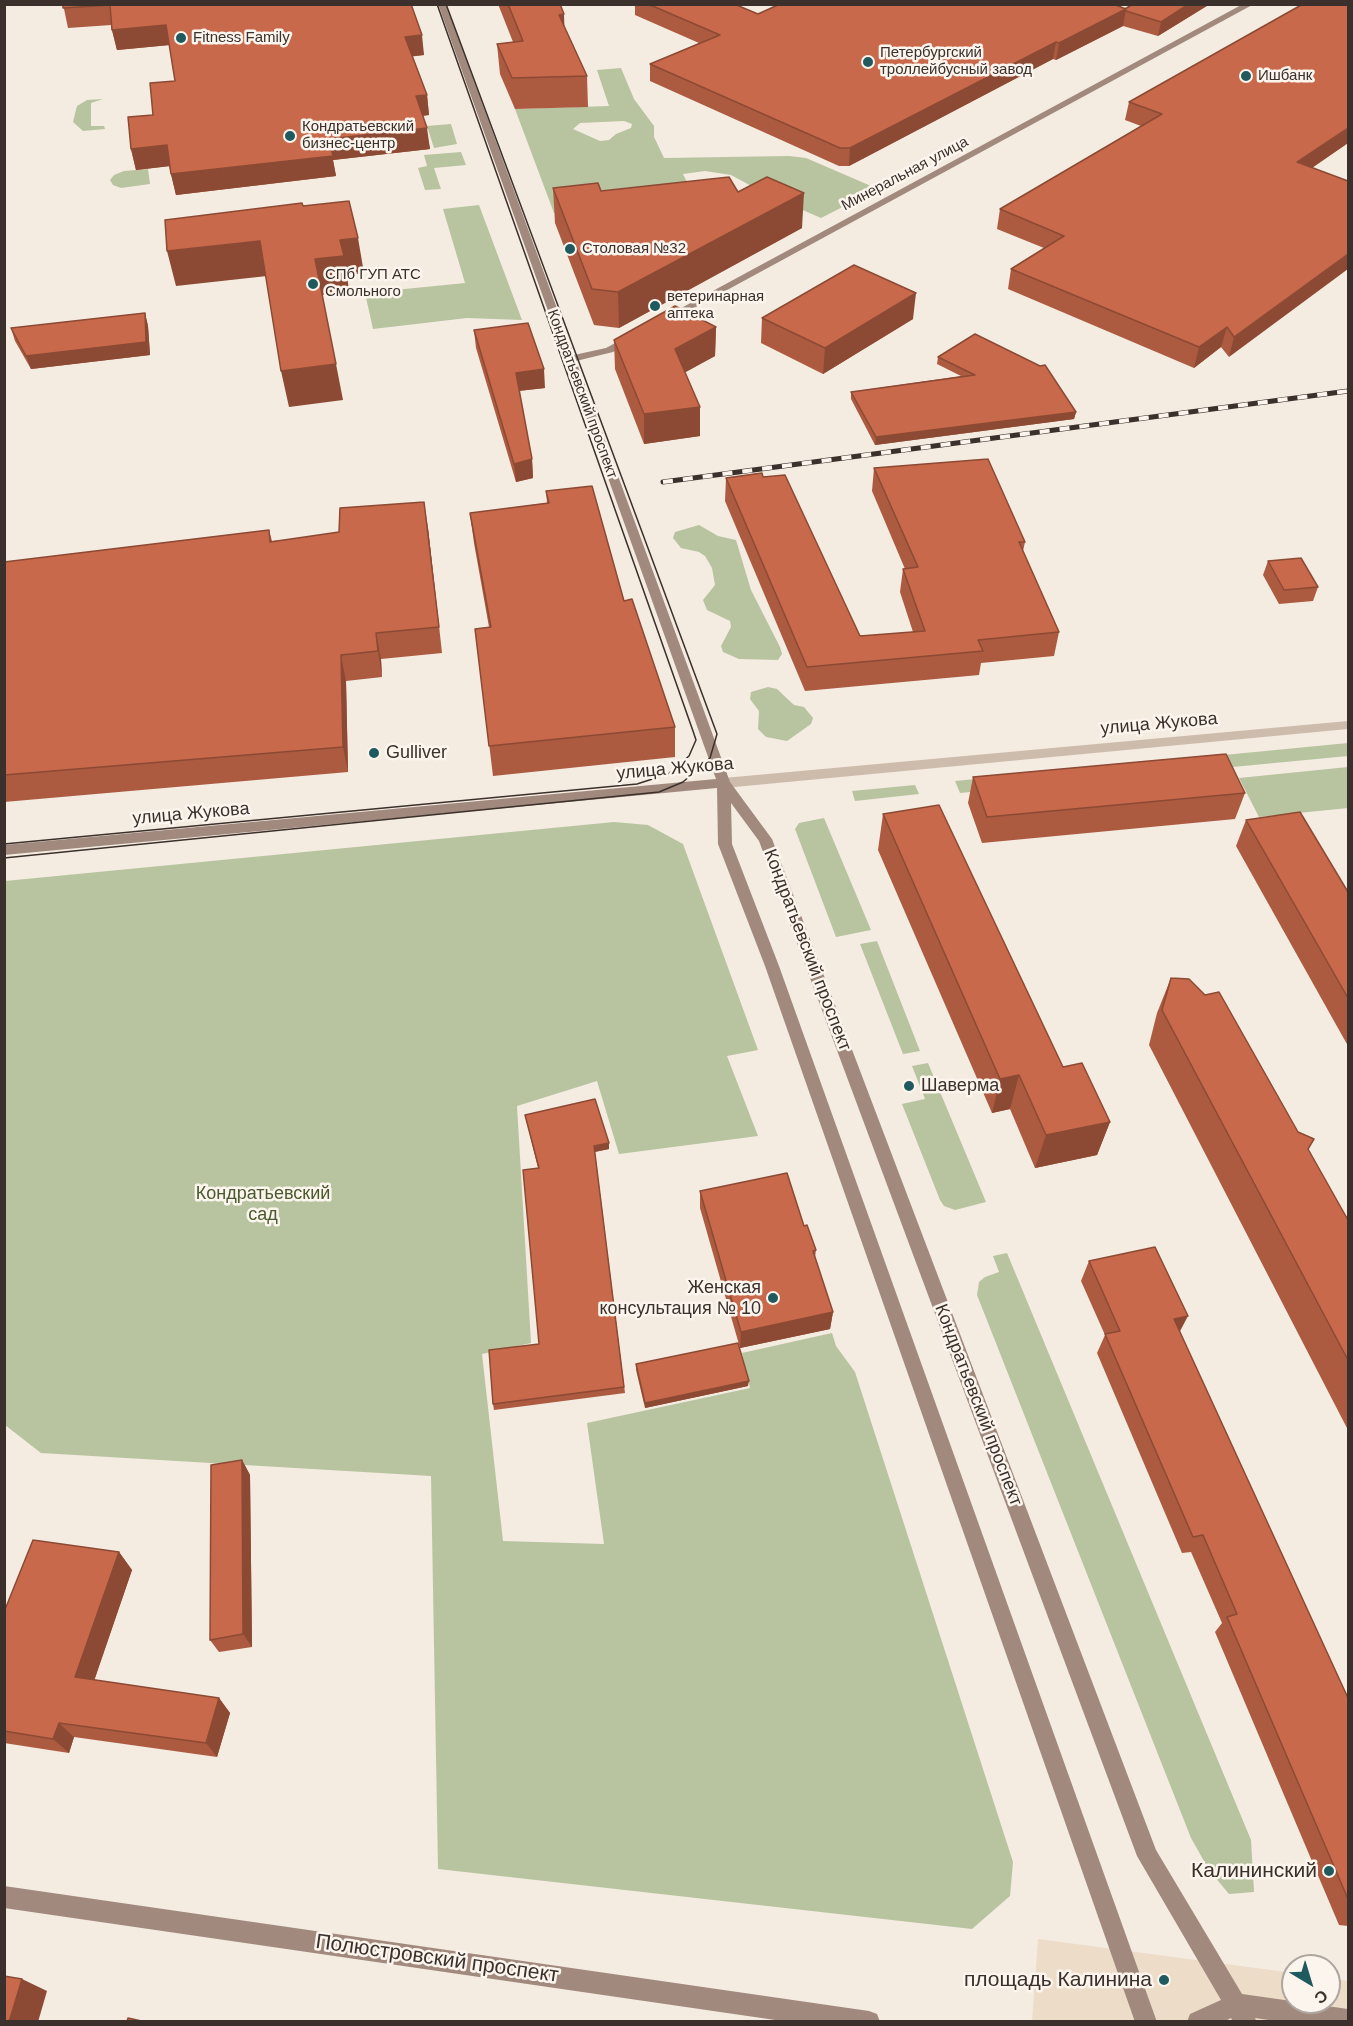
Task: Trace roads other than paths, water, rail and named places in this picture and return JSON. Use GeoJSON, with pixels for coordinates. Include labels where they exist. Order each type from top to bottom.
{"type":"FeatureCollection","features":[{"type":"Feature","properties":{"kind":"main road","name":"Кондратьевский проспект"},"geometry":{"type":"LineString","coordinates":[[442,4],[724,783],[765,838],[1148,1856],[1241,2013]]}},
{"type":"Feature","properties":{"kind":"main road","name":"Минеральная улица"},"geometry":{"type":"LineString","coordinates":[[660,323],[1250,4]]}},
{"type":"Feature","properties":{"kind":"main road"},"geometry":{"type":"LineString","coordinates":[[570,359],[609,350],[639,334]]}},
{"type":"Feature","properties":{"kind":"main road","name":"Кондратьевский проспект"},"geometry":{"type":"LineString","coordinates":[[724,783],[724,844],[780,988],[1146,2022]]}},
{"type":"Feature","properties":{"kind":"main road","name":"улица Жукова"},"geometry":{"type":"LineString","coordinates":[[4,850],[724,783]]}},
{"type":"Feature","properties":{"kind":"main road","name":"Полюстровский проспект"},"geometry":{"type":"LineString","coordinates":[[4,1898],[869,2022]]}},
{"type":"Feature","properties":{"kind":"main road"},"geometry":{"type":"LineString","coordinates":[[1198,2022],[1241,2013],[1348,2020]]}},
{"type":"Feature","properties":{"kind":"street","name":"улица Жукова"},"geometry":{"type":"LineString","coordinates":[[724,783],[1348,725]]}},
{"type":"Feature","properties":{"kind":"tram line"},"geometry":{"type":"LineString","coordinates":[[4,844],[637,784],[668,774],[689,756],[696,740],[693,731],[437,4]]}},
{"type":"Feature","properties":{"kind":"tram line"},"geometry":{"type":"LineString","coordinates":[[4,858],[659,792],[683,782],[710,758],[717,734],[446,4]]}},
{"type":"Feature","properties":{"kind":"railway"},"geometry":{"type":"LineString","coordinates":[[663,482],[1348,391]]}},
{"type":"Feature","properties":{"kind":"place","name":"Fitness Family"},"geometry":{"type":"Point","coordinates":[181,38]}},
{"type":"Feature","properties":{"kind":"place","name":"Петербургский троллейбусный завод"},"geometry":{"type":"Point","coordinates":[868,62]}},
{"type":"Feature","properties":{"kind":"place","name":"Ишбанк"},"geometry":{"type":"Point","coordinates":[1246,76]}},
{"type":"Feature","properties":{"kind":"place","name":"Кондратьевский бизнес-центр"},"geometry":{"type":"Point","coordinates":[290,136]}},
{"type":"Feature","properties":{"kind":"place","name":"Столовая №32"},"geometry":{"type":"Point","coordinates":[570,249]}},
{"type":"Feature","properties":{"kind":"place","name":"СПб ГУП АТС Смольного"},"geometry":{"type":"Point","coordinates":[313,284]}},
{"type":"Feature","properties":{"kind":"place","name":"ветеринарная аптека"},"geometry":{"type":"Point","coordinates":[655,306]}},
{"type":"Feature","properties":{"kind":"place","name":"Gulliver"},"geometry":{"type":"Point","coordinates":[374,753]}},
{"type":"Feature","properties":{"kind":"place","name":"Шаверма"},"geometry":{"type":"Point","coordinates":[909,1086]}},
{"type":"Feature","properties":{"kind":"place","name":"Женская консультация № 10"},"geometry":{"type":"Point","coordinates":[773,1298]}},
{"type":"Feature","properties":{"kind":"place","name":"Калининский"},"geometry":{"type":"Point","coordinates":[1329,1871]}},
{"type":"Feature","properties":{"kind":"place","name":"площадь Калинина"},"geometry":{"type":"Point","coordinates":[1164,1980]}},
{"type":"Feature","properties":{"kind":"park label","name":"Кондратьевский сад"},"geometry":{"type":"Point","coordinates":[263,1204]}}]}
